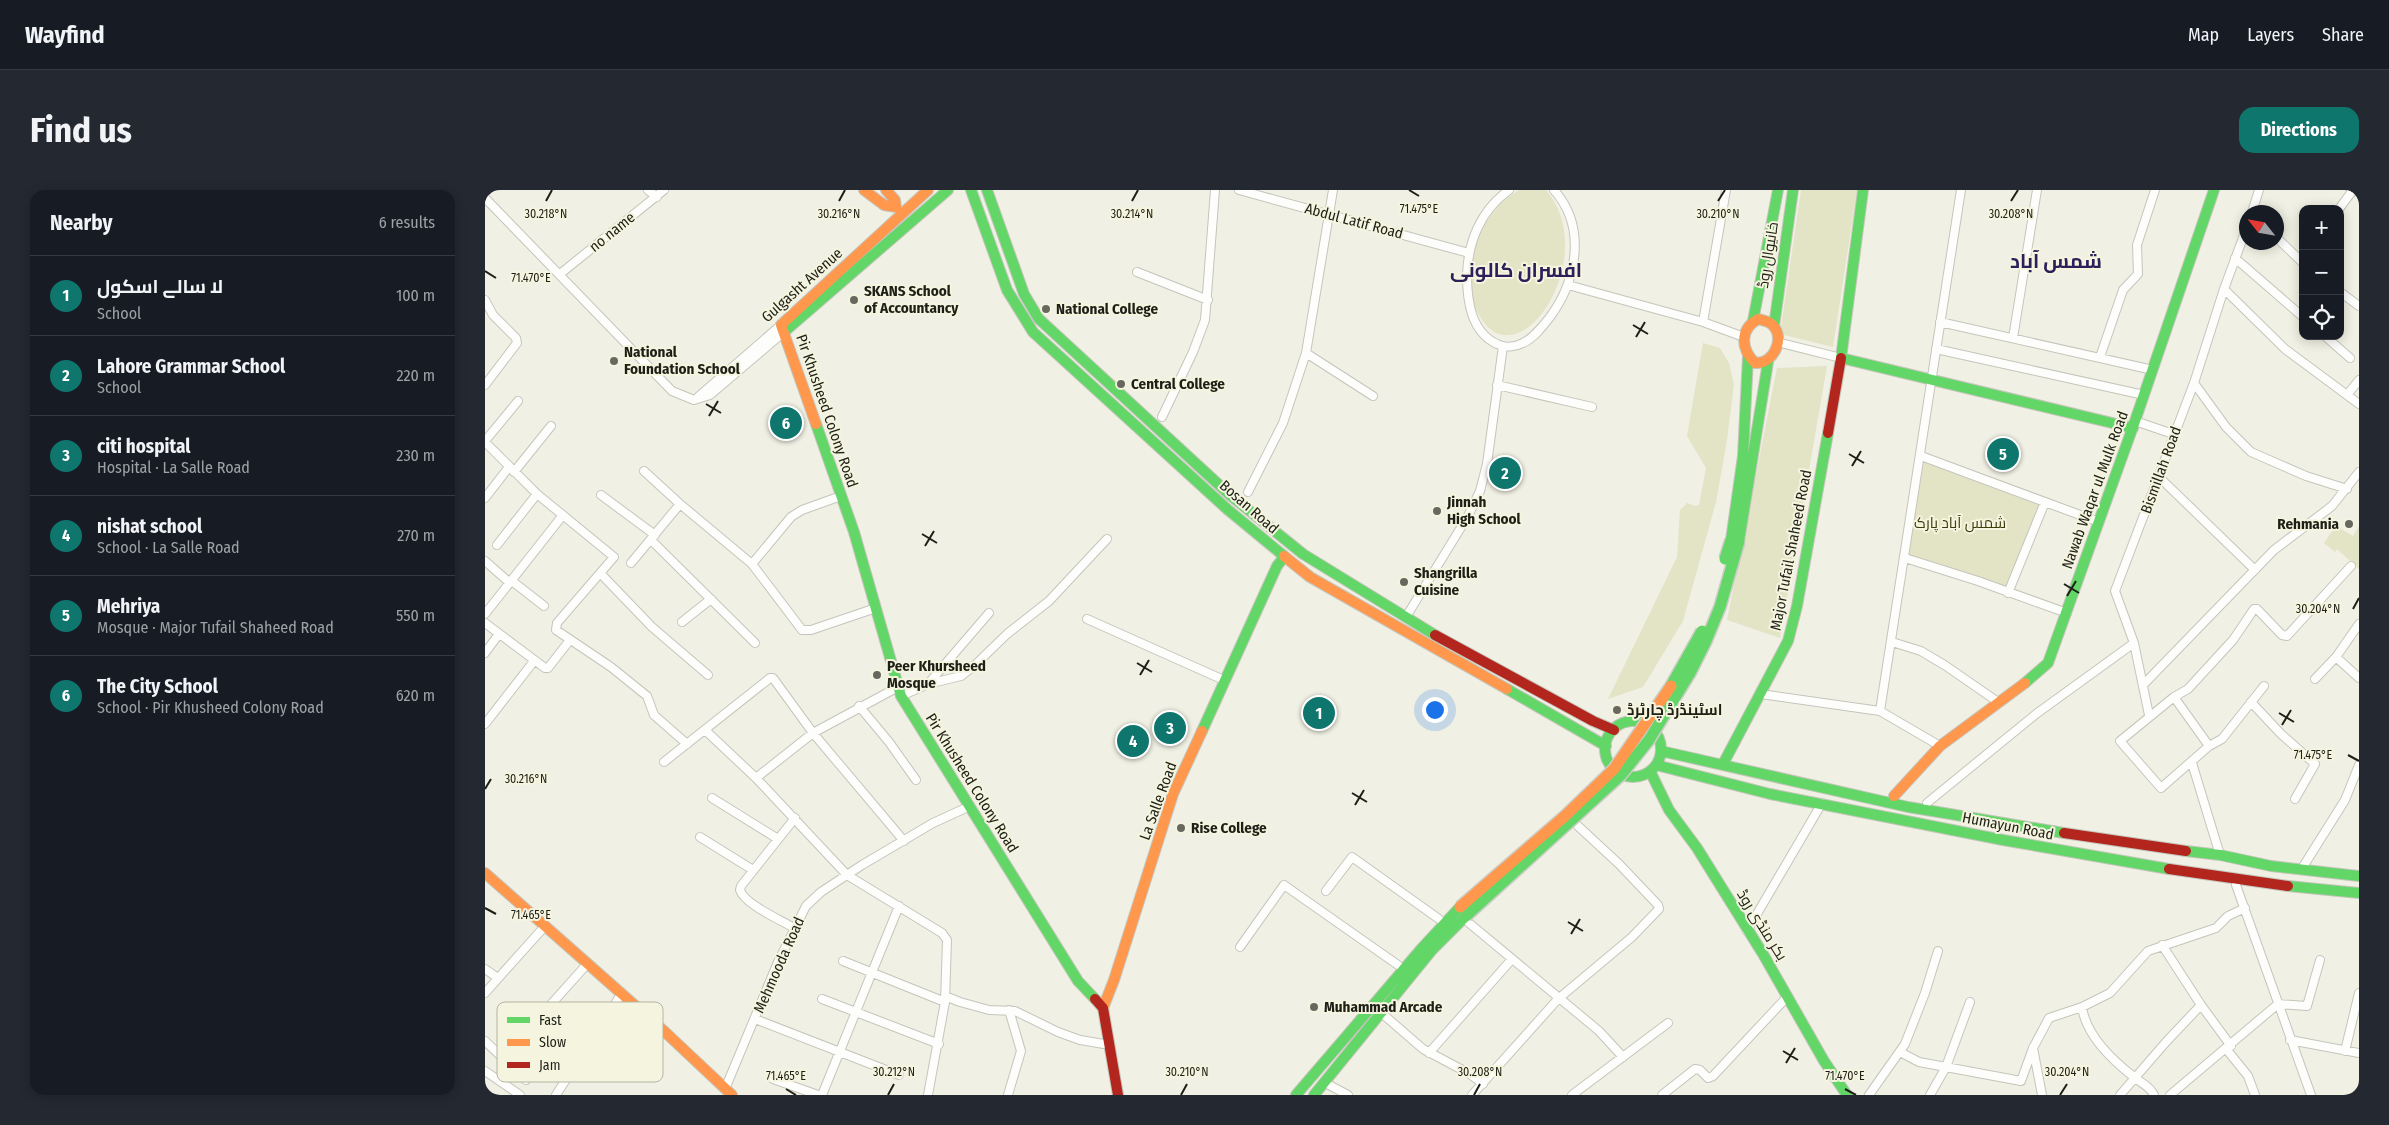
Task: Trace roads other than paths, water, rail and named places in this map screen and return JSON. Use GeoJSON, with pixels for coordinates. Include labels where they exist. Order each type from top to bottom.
{"type":"FeatureCollection","features":[{"type":"Feature","properties":{"kind":"main road"},"geometry":{"type":"LineString","coordinates":[[864,190],[884,205],[899,210]]}},
{"type":"Feature","properties":{"kind":"main road"},"geometry":{"type":"LineString","coordinates":[[886,190],[895,200],[899,210]]}},
{"type":"Feature","properties":{"kind":"main road","name":"Gulgasht Avenue"},"geometry":{"type":"LineString","coordinates":[[783,328],[899,210],[929,190]]}},
{"type":"Feature","properties":{"kind":"main road","name":"Gulgasht Avenue"},"geometry":{"type":"LineString","coordinates":[[783,328],[948,190]]}},
{"type":"Feature","properties":{"kind":"main road","name":"Bosan Road"},"geometry":{"type":"LineString","coordinates":[[971,190],[1006,289],[1025,322],[1040,341],[1284,557],[1310,577],[1361,608],[1606,746]]}},
{"type":"Feature","properties":{"kind":"main road","name":"Bosan Road"},"geometry":{"type":"LineString","coordinates":[[987,190],[1024,294],[1039,318],[1049,330],[1230,495],[1303,554],[1406,617],[1593,721],[1614,730]]}},
{"type":"Feature","properties":{"kind":"main road"},"geometry":{"type":"LineString","coordinates":[[1296,1095],[1422,948],[1460,907],[1571,811],[1614,769],[1663,701],[1699,638],[1735,541],[1743,456],[1748,358],[1743,345],[1746,330],[1753,321],[1778,190]]}},
{"type":"Feature","properties":{"kind":"main road","name":"خانیوال روڈ"},"geometry":{"type":"LineString","coordinates":[[1774,326],[1793,190]]}},
{"type":"Feature","properties":{"kind":"main road","name":"Major Tufail Shaheed Road"},"geometry":{"type":"LineString","coordinates":[[1723,764],[1788,641],[1797,606],[1841,358],[1863,190]]}},
{"type":"Feature","properties":{"kind":"main road","name":"Nawab Waqar ul Mulk Road"},"geometry":{"type":"LineString","coordinates":[[1895,796],[1940,746],[2033,677],[2048,663],[2134,425],[2214,190]]}},
{"type":"Feature","properties":{"kind":"main road"},"geometry":{"type":"LineString","coordinates":[[1769,237],[1785,240]]}},
{"type":"Feature","properties":{"kind":"main road"},"geometry":{"type":"LineString","coordinates":[[1314,1095],[1432,950],[1621,775],[1649,740],[1678,695],[1706,641],[1720,607],[1735,541],[1768,362],[1772,357],[1777,342],[1774,326],[1764,320],[1753,321]]}},
{"type":"Feature","properties":{"kind":"main road","name":"Pir Khusheed Colony Road"},"geometry":{"type":"LineString","coordinates":[[783,328],[841,496],[900,691],[968,806],[1078,981],[1103,1008]]}},
{"type":"Feature","properties":{"kind":"main road"},"geometry":{"type":"LineString","coordinates":[[1748,358],[1757,364],[1768,362]]}},
{"type":"Feature","properties":{"kind":"main road"},"geometry":{"type":"LineString","coordinates":[[1841,358],[2134,425]]}},
{"type":"Feature","properties":{"kind":"main road","name":"La Salle Road"},"geometry":{"type":"LineString","coordinates":[[1103,1008],[1117,971],[1173,794],[1277,566],[1284,557]]}},
{"type":"Feature","properties":{"kind":"main road"},"geometry":{"type":"LineString","coordinates":[[1631,722],[1648,726],[1659,738],[1661,751],[1653,768],[1637,777],[1623,775],[1610,765],[1606,746],[1614,730],[1622,724],[1631,722]]}},
{"type":"Feature","properties":{"kind":"main road","name":"Humayun Road"},"geometry":{"type":"LineString","coordinates":[[1661,751],[1693,760],[1723,764],[1754,773],[1908,807],[2092,838],[2220,854],[2234,859],[2301,870],[2359,876]]}},
{"type":"Feature","properties":{"kind":"main road"},"geometry":{"type":"LineString","coordinates":[[1723,764],[1760,769],[1927,803],[1959,816]]}},
{"type":"Feature","properties":{"kind":"main road","name":"Humayun Road"},"geometry":{"type":"LineString","coordinates":[[1653,768],[1713,782],[2044,849],[2234,878],[2359,893]]}},
{"type":"Feature","properties":{"kind":"main road","name":"بکر منڈی روڈ"},"geometry":{"type":"LineString","coordinates":[[1653,768],[1669,810],[1697,848],[1787,996],[1824,1061],[1847,1095]]}},
{"type":"Feature","properties":{"kind":"main road"},"geometry":{"type":"LineString","coordinates":[[485,873],[632,1002]]}},
{"type":"Feature","properties":{"kind":"main road"},"geometry":{"type":"LineString","coordinates":[[1103,1008],[1109,1033],[1118,1095]]}},
{"type":"Feature","properties":{"kind":"main road"},"geometry":{"type":"LineString","coordinates":[[663,1031],[729,1092]]}},
{"type":"Feature","properties":{"kind":"street"},"geometry":{"type":"LineString","coordinates":[[648,190],[657,196]]}},
{"type":"Feature","properties":{"kind":"street","name":"no name"},"geometry":{"type":"LineString","coordinates":[[560,274],[665,190]]}},
{"type":"Feature","properties":{"kind":"street"},"geometry":{"type":"LineString","coordinates":[[1162,417],[1199,337],[1208,300],[1215,190]]}},
{"type":"Feature","properties":{"kind":"street","name":"Abdul Latif Road"},"geometry":{"type":"LineString","coordinates":[[1239,190],[1469,253]]}},
{"type":"Feature","properties":{"kind":"street"},"geometry":{"type":"LineString","coordinates":[[1248,492],[1283,423],[1306,354],[1333,190]]}},
{"type":"Feature","properties":{"kind":"street"},"geometry":{"type":"LineString","coordinates":[[1509,190],[1487,210],[1475,233],[1469,253],[1468,294],[1473,317],[1481,334],[1503,346],[1521,344],[1534,335],[1557,306],[1568,285],[1575,251],[1573,227],[1569,214],[1554,190]]}},
{"type":"Feature","properties":{"kind":"street"},"geometry":{"type":"LineString","coordinates":[[1703,322],[1726,190]]}},
{"type":"Feature","properties":{"kind":"street"},"geometry":{"type":"LineString","coordinates":[[1881,711],[1961,190]]}},
{"type":"Feature","properties":{"kind":"street"},"geometry":{"type":"LineString","coordinates":[[2013,338],[2037,190]]}},
{"type":"Feature","properties":{"kind":"street"},"geometry":{"type":"LineString","coordinates":[[2100,357],[2123,290],[2139,274],[2137,245],[2155,190]]}},
{"type":"Feature","properties":{"kind":"street"},"geometry":{"type":"LineString","coordinates":[[2254,205],[2259,190]]}},
{"type":"Feature","properties":{"kind":"street"},"geometry":{"type":"LineString","coordinates":[[2342,205],[2353,190]]}},
{"type":"Feature","properties":{"kind":"street"},"geometry":{"type":"LineString","coordinates":[[485,198],[672,391],[694,400],[710,395],[783,328]]}},
{"type":"Feature","properties":{"kind":"street"},"geometry":{"type":"LineString","coordinates":[[899,210],[912,221]]}},
{"type":"Feature","properties":{"kind":"street"},"geometry":{"type":"LineString","coordinates":[[2284,245],[2299,259]]}},
{"type":"Feature","properties":{"kind":"street","name":"Bismillah Road"},"geometry":{"type":"LineString","coordinates":[[2149,715],[2134,643],[2115,591],[2173,434],[2194,383],[2223,289],[2239,248]]}},
{"type":"Feature","properties":{"kind":"street"},"geometry":{"type":"LineString","coordinates":[[2235,258],[2299,314]]}},
{"type":"Feature","properties":{"kind":"street"},"geometry":{"type":"LineString","coordinates":[[1137,272],[1208,300]]}},
{"type":"Feature","properties":{"kind":"street"},"geometry":{"type":"LineString","coordinates":[[1568,285],[1703,322],[1744,337]]}},
{"type":"Feature","properties":{"kind":"street"},"geometry":{"type":"LineString","coordinates":[[2223,289],[2285,349],[2359,404]]}},
{"type":"Feature","properties":{"kind":"street"},"geometry":{"type":"LineString","coordinates":[[2344,295],[2359,306]]}},
{"type":"Feature","properties":{"kind":"street"},"geometry":{"type":"LineString","coordinates":[[485,300],[493,315],[516,338],[517,343],[485,385]]}},
{"type":"Feature","properties":{"kind":"street"},"geometry":{"type":"LineString","coordinates":[[1940,322],[2153,370]]}},
{"type":"Feature","properties":{"kind":"street"},"geometry":{"type":"LineString","coordinates":[[2330,340],[2350,358]]}},
{"type":"Feature","properties":{"kind":"street"},"geometry":{"type":"LineString","coordinates":[[1777,342],[1841,358]]}},
{"type":"Feature","properties":{"kind":"street"},"geometry":{"type":"LineString","coordinates":[[1406,617],[1468,516],[1480,491],[1487,464],[1503,346]]}},
{"type":"Feature","properties":{"kind":"street"},"geometry":{"type":"LineString","coordinates":[[1936,349],[2144,395]]}},
{"type":"Feature","properties":{"kind":"street"},"geometry":{"type":"LineString","coordinates":[[1306,354],[1373,396]]}},
{"type":"Feature","properties":{"kind":"street"},"geometry":{"type":"LineString","coordinates":[[2347,395],[2359,380]]}},
{"type":"Feature","properties":{"kind":"street"},"geometry":{"type":"LineString","coordinates":[[2194,383],[2226,427],[2251,452],[2306,476],[2347,489]]}},
{"type":"Feature","properties":{"kind":"street"},"geometry":{"type":"LineString","coordinates":[[1497,385],[1592,407]]}},
{"type":"Feature","properties":{"kind":"street"},"geometry":{"type":"LineString","coordinates":[[518,400],[485,442],[537,494],[614,557],[555,627],[558,632],[611,667],[647,696],[654,715],[687,744]]}},
{"type":"Feature","properties":{"kind":"street"},"geometry":{"type":"LineString","coordinates":[[2134,425],[2173,434]]}},
{"type":"Feature","properties":{"kind":"street"},"geometry":{"type":"LineString","coordinates":[[485,498],[551,426]]}},
{"type":"Feature","properties":{"kind":"street"},"geometry":{"type":"LineString","coordinates":[[1921,456],[2099,522]]}},
{"type":"Feature","properties":{"kind":"street"},"geometry":{"type":"LineString","coordinates":[[644,471],[680,504],[752,564],[802,630],[811,630],[876,608]]}},
{"type":"Feature","properties":{"kind":"street"},"geometry":{"type":"LineString","coordinates":[[2143,685],[2231,592],[2242,584],[2274,550],[2332,506],[2359,472]]}},
{"type":"Feature","properties":{"kind":"street"},"geometry":{"type":"LineString","coordinates":[[2158,476],[2255,570]]}},
{"type":"Feature","properties":{"kind":"street"},"geometry":{"type":"LineString","coordinates":[[497,545],[537,494]]}},
{"type":"Feature","properties":{"kind":"street"},"geometry":{"type":"LineString","coordinates":[[601,495],[653,537],[755,643]]}},
{"type":"Feature","properties":{"kind":"street"},"geometry":{"type":"LineString","coordinates":[[752,564],[791,517],[802,510],[841,496]]}},
{"type":"Feature","properties":{"kind":"street"},"geometry":{"type":"LineString","coordinates":[[2008,593],[2045,502]]}},
{"type":"Feature","properties":{"kind":"street"},"geometry":{"type":"LineString","coordinates":[[631,562],[680,504]]}},
{"type":"Feature","properties":{"kind":"street"},"geometry":{"type":"LineString","coordinates":[[485,614],[563,515]]}},
{"type":"Feature","properties":{"kind":"street"},"geometry":{"type":"LineString","coordinates":[[756,778],[813,733],[859,706],[900,691],[961,676],[1007,634],[1049,601],[1107,540]]}},
{"type":"Feature","properties":{"kind":"street"},"geometry":{"type":"LineString","coordinates":[[1905,558],[1978,581],[2067,614]]}},
{"type":"Feature","properties":{"kind":"street"},"geometry":{"type":"LineString","coordinates":[[485,561],[544,606]]}},
{"type":"Feature","properties":{"kind":"street"},"geometry":{"type":"LineString","coordinates":[[2264,686],[2222,739],[2209,746],[2161,788],[2120,741],[2149,715],[2188,689],[2233,640],[2254,609],[2257,609],[2282,635],[2287,636],[2351,566]]}},
{"type":"Feature","properties":{"kind":"street"},"geometry":{"type":"LineString","coordinates":[[601,574],[652,627],[708,675]]}},
{"type":"Feature","properties":{"kind":"street"},"geometry":{"type":"LineString","coordinates":[[682,622],[711,599]]}},
{"type":"Feature","properties":{"kind":"street"},"geometry":{"type":"LineString","coordinates":[[928,684],[989,613]]}},
{"type":"Feature","properties":{"kind":"street"},"geometry":{"type":"LineString","coordinates":[[1087,619],[1226,681]]}},
{"type":"Feature","properties":{"kind":"street"},"geometry":{"type":"LineString","coordinates":[[485,623],[542,667],[548,668],[570,640]]}},
{"type":"Feature","properties":{"kind":"street"},"geometry":{"type":"LineString","coordinates":[[2315,679],[2336,657],[2359,624]]}},
{"type":"Feature","properties":{"kind":"street"},"geometry":{"type":"LineString","coordinates":[[485,652],[499,634]]}},
{"type":"Feature","properties":{"kind":"street"},"geometry":{"type":"LineString","coordinates":[[1892,642],[1921,651],[1999,702]]}},
{"type":"Feature","properties":{"kind":"street"},"geometry":{"type":"LineString","coordinates":[[1927,803],[2036,714],[2134,643]]}},
{"type":"Feature","properties":{"kind":"street"},"geometry":{"type":"LineString","coordinates":[[2336,657],[2359,678]]}},
{"type":"Feature","properties":{"kind":"street"},"geometry":{"type":"LineString","coordinates":[[485,724],[534,661]]}},
{"type":"Feature","properties":{"kind":"street"},"geometry":{"type":"LineString","coordinates":[[664,762],[770,678],[813,733],[904,840]]}},
{"type":"Feature","properties":{"kind":"street"},"geometry":{"type":"LineString","coordinates":[[1761,694],[1881,711],[1940,746]]}},
{"type":"Feature","properties":{"kind":"street"},"geometry":{"type":"LineString","coordinates":[[2174,697],[2209,746]]}},
{"type":"Feature","properties":{"kind":"street"},"geometry":{"type":"LineString","coordinates":[[2251,702],[2281,734],[2315,764],[2295,799]]}},
{"type":"Feature","properties":{"kind":"street"},"geometry":{"type":"LineString","coordinates":[[859,706],[889,742],[916,780]]}},
{"type":"Feature","properties":{"kind":"street"},"geometry":{"type":"LineString","coordinates":[[705,730],[756,778],[847,875],[942,933],[947,940],[945,999],[939,1044],[928,1095]]}},
{"type":"Feature","properties":{"kind":"street"},"geometry":{"type":"LineString","coordinates":[[2191,763],[2220,854]]}},
{"type":"Feature","properties":{"kind":"street"},"geometry":{"type":"LineString","coordinates":[[2301,870],[2345,800],[2359,765]]}},
{"type":"Feature","properties":{"kind":"street"},"geometry":{"type":"LineString","coordinates":[[712,798],[778,839]]}},
{"type":"Feature","properties":{"kind":"street"},"geometry":{"type":"LineString","coordinates":[[1747,931],[1822,803]]}},
{"type":"Feature","properties":{"kind":"street","name":"Mehmooda Road"},"geometry":{"type":"LineString","coordinates":[[729,1092],[778,962],[794,928],[811,900],[904,840],[968,806]]}},
{"type":"Feature","properties":{"kind":"street"},"geometry":{"type":"LineString","coordinates":[[794,928],[761,909],[741,894],[741,886],[795,818]]}},
{"type":"Feature","properties":{"kind":"street"},"geometry":{"type":"LineString","coordinates":[[1472,1095],[1558,999],[1632,937],[1659,908],[1619,864],[1578,826]]}},
{"type":"Feature","properties":{"kind":"street"},"geometry":{"type":"LineString","coordinates":[[701,837],[753,870]]}},
{"type":"Feature","properties":{"kind":"street"},"geometry":{"type":"LineString","coordinates":[[1326,891],[1352,857],[1439,919]]}},
{"type":"Feature","properties":{"kind":"street"},"geometry":{"type":"LineString","coordinates":[[1240,947],[1285,885],[1398,965]]}},
{"type":"Feature","properties":{"kind":"street"},"geometry":{"type":"LineString","coordinates":[[2236,885],[2311,1095]]}},
{"type":"Feature","properties":{"kind":"street"},"geometry":{"type":"LineString","coordinates":[[822,1095],[899,906]]}},
{"type":"Feature","properties":{"kind":"street"},"geometry":{"type":"LineString","coordinates":[[1900,1052],[1919,1062],[2021,1080],[2033,1048],[2049,1018],[2082,1007],[2110,993],[2148,951],[2161,945],[2196,936],[2216,928],[2228,916],[2245,908]]}},
{"type":"Feature","properties":{"kind":"street"},"geometry":{"type":"LineString","coordinates":[[1469,923],[1558,999],[1599,1031],[1623,1057]]}},
{"type":"Feature","properties":{"kind":"street"},"geometry":{"type":"LineString","coordinates":[[485,993],[545,926]]}},
{"type":"Feature","properties":{"kind":"street"},"geometry":{"type":"LineString","coordinates":[[2161,945],[2248,1076],[2255,1095]]}},
{"type":"Feature","properties":{"kind":"street"},"geometry":{"type":"LineString","coordinates":[[1869,1095],[1900,1052],[1910,1032],[1938,951]]}},
{"type":"Feature","properties":{"kind":"street"},"geometry":{"type":"LineString","coordinates":[[1429,1053],[1512,959]]}},
{"type":"Feature","properties":{"kind":"street"},"geometry":{"type":"LineString","coordinates":[[2170,1095],[2229,1048],[2278,1004],[2307,1006],[2320,960]]}},
{"type":"Feature","properties":{"kind":"street"},"geometry":{"type":"LineString","coordinates":[[843,961],[945,999],[981,1009],[1015,1011],[1058,1032],[1080,1040],[1104,1044]]}},
{"type":"Feature","properties":{"kind":"street"},"geometry":{"type":"LineString","coordinates":[[554,1002],[588,964]]}},
{"type":"Feature","properties":{"kind":"street"},"geometry":{"type":"LineString","coordinates":[[485,970],[498,978]]}},
{"type":"Feature","properties":{"kind":"street"},"geometry":{"type":"LineString","coordinates":[[616,1002],[622,993]]}},
{"type":"Feature","properties":{"kind":"street"},"geometry":{"type":"LineString","coordinates":[[2345,1051],[2359,993]]}},
{"type":"Feature","properties":{"kind":"street"},"geometry":{"type":"LineString","coordinates":[[1662,1095],[1695,1069],[1700,1070],[1708,1078],[1713,1076],[1787,996]]}},
{"type":"Feature","properties":{"kind":"street"},"geometry":{"type":"LineString","coordinates":[[822,1000],[939,1044]]}},
{"type":"Feature","properties":{"kind":"street"},"geometry":{"type":"LineString","coordinates":[[1929,1095],[1946,1067],[1970,1002]]}},
{"type":"Feature","properties":{"kind":"street"},"geometry":{"type":"LineString","coordinates":[[2120,1095],[2201,1006]]}},
{"type":"Feature","properties":{"kind":"street"},"geometry":{"type":"LineString","coordinates":[[2082,1007],[2083,1019],[2089,1031],[2135,1078],[2149,1086],[2154,1095]]}},
{"type":"Feature","properties":{"kind":"street"},"geometry":{"type":"LineString","coordinates":[[1008,1095],[1021,1051],[1009,1010]]}},
{"type":"Feature","properties":{"kind":"street"},"geometry":{"type":"LineString","coordinates":[[1385,1016],[1429,1053],[1470,1074],[1483,1084]]}},
{"type":"Feature","properties":{"kind":"street"},"geometry":{"type":"LineString","coordinates":[[755,1019],[899,1075]]}},
{"type":"Feature","properties":{"kind":"street"},"geometry":{"type":"LineString","coordinates":[[1572,1095],[1668,1023]]}},
{"type":"Feature","properties":{"kind":"street"},"geometry":{"type":"LineString","coordinates":[[2290,1040],[2359,1054]]}},
{"type":"Feature","properties":{"kind":"street"},"geometry":{"type":"LineString","coordinates":[[485,1041],[497,1052]]}},
{"type":"Feature","properties":{"kind":"street"},"geometry":{"type":"LineString","coordinates":[[2033,1048],[2042,1095]]}},
{"type":"Feature","properties":{"kind":"street"},"geometry":{"type":"LineString","coordinates":[[485,1071],[497,1079]]}},
{"type":"Feature","properties":{"kind":"street"},"geometry":{"type":"LineString","coordinates":[[773,1079],[818,1095]]}},
{"type":"Feature","properties":{"kind":"street"},"geometry":{"type":"LineString","coordinates":[[501,1082],[520,1095]]}},
{"type":"Feature","properties":{"kind":"street"},"geometry":{"type":"LineString","coordinates":[[556,1095],[564,1082]]}},
{"type":"Feature","properties":{"kind":"street"},"geometry":{"type":"LineString","coordinates":[[1329,1085],[1347,1095]]}},
{"type":"Feature","properties":{"kind":"place","name":"SKANS School of Accountancy"},"geometry":{"type":"Point","coordinates":[854,300]}},
{"type":"Feature","properties":{"kind":"place","name":"National College"},"geometry":{"type":"Point","coordinates":[1046,309]}},
{"type":"Feature","properties":{"kind":"place","name":"National Foundation School"},"geometry":{"type":"Point","coordinates":[614,361]}},
{"type":"Feature","properties":{"kind":"place","name":"Central College"},"geometry":{"type":"Point","coordinates":[1121,384]}},
{"type":"Feature","properties":{"kind":"place","name":"The City School"},"geometry":{"type":"Point","coordinates":[786,423]}},
{"type":"Feature","properties":{"kind":"place","name":"Mehriya"},"geometry":{"type":"Point","coordinates":[2003,454]}},
{"type":"Feature","properties":{"kind":"place","name":"Lahore Grammar School"},"geometry":{"type":"Point","coordinates":[1505,473]}},
{"type":"Feature","properties":{"kind":"place","name":"Jinnah High School"},"geometry":{"type":"Point","coordinates":[1437,511]}},
{"type":"Feature","properties":{"kind":"place","name":"Rehmania"},"geometry":{"type":"Point","coordinates":[2349,524]}},
{"type":"Feature","properties":{"kind":"place","name":"Shangrilla Cuisine"},"geometry":{"type":"Point","coordinates":[1404,582]}},
{"type":"Feature","properties":{"kind":"place","name":"Peer Khursheed Mosque"},"geometry":{"type":"Point","coordinates":[877,675]}},
{"type":"Feature","properties":{"kind":"place","name":"اسٹینڈرڈ چارٹرڈ"},"geometry":{"type":"Point","coordinates":[1617,710]}},
{"type":"Feature","properties":{"kind":"place","name":"لا سالے اسکول"},"geometry":{"type":"Point","coordinates":[1319,713]}},
{"type":"Feature","properties":{"kind":"place","name":"citi hospital"},"geometry":{"type":"Point","coordinates":[1170,728]}},
{"type":"Feature","properties":{"kind":"place","name":"nishat school"},"geometry":{"type":"Point","coordinates":[1133,741]}},
{"type":"Feature","properties":{"kind":"place","name":"Rise College"},"geometry":{"type":"Point","coordinates":[1181,828]}},
{"type":"Feature","properties":{"kind":"place","name":"Muhammad Arcade"},"geometry":{"type":"Point","coordinates":[1314,1007]}},
{"type":"Feature","properties":{"kind":"district","name":"شمس آباد"},"geometry":{"type":"Point","coordinates":[2056,261]}},
{"type":"Feature","properties":{"kind":"district","name":"افسران کالونی"},"geometry":{"type":"Point","coordinates":[1516,270]}},
{"type":"Feature","properties":{"kind":"park label","name":"شمس آباد پارک"},"geometry":{"type":"Point","coordinates":[1960,523]}}]}
